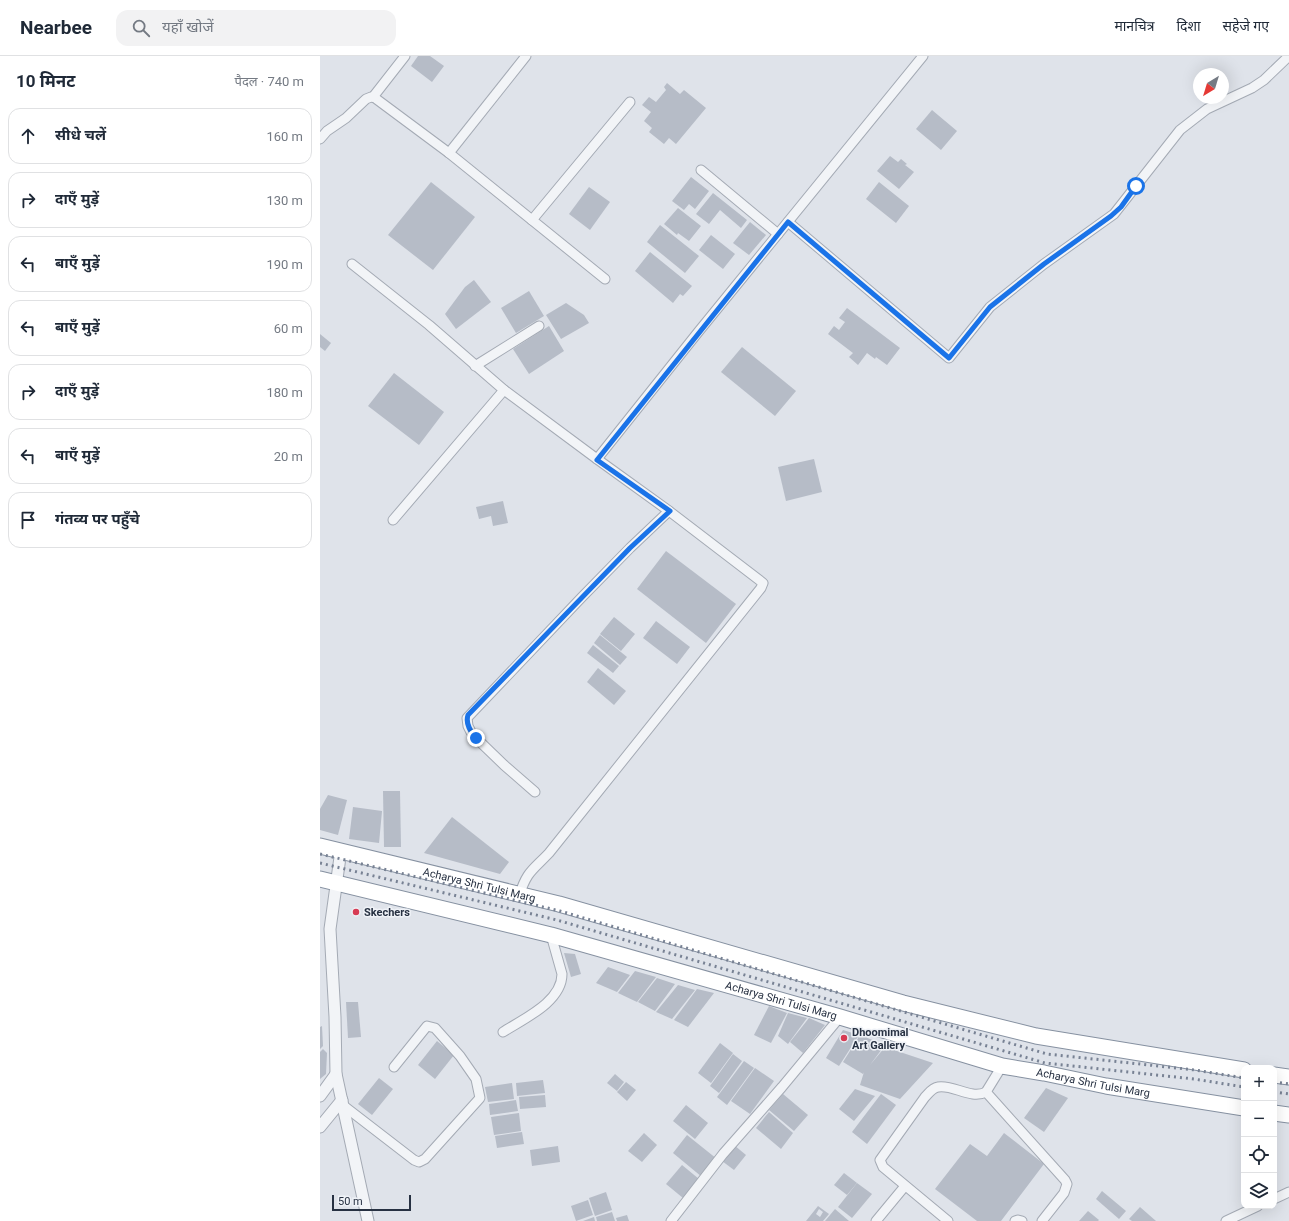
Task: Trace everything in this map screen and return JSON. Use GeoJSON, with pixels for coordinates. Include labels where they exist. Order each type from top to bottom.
{"type":"FeatureCollection","features":[{"type":"Feature","properties":{"kind":"highway","name":"Acharya Shri Tulsi Marg"},"geometry":{"type":"LineString","coordinates":[[320,846],[341,850],[519,896],[559,904],[904,1003],[1036,1036],[1241,1070]]}},
{"type":"Feature","properties":{"kind":"highway","name":"Acharya Shri Tulsi Marg"},"geometry":{"type":"LineString","coordinates":[[320,879],[551,935],[840,1017],[1002,1066],[1106,1086],[1241,1108]]}},
{"type":"Feature","properties":{"kind":"highway"},"geometry":{"type":"LineString","coordinates":[[1277,1075],[1289,1077]]}},
{"type":"Feature","properties":{"kind":"highway"},"geometry":{"type":"LineString","coordinates":[[1277,1113],[1289,1115]]}},
{"type":"Feature","properties":{"kind":"street"},"geometry":{"type":"LineString","coordinates":[[320,139],[323,128],[346,118],[366,99],[373,97],[405,56]]}},
{"type":"Feature","properties":{"kind":"street"},"geometry":{"type":"LineString","coordinates":[[449,153],[526,56]]}},
{"type":"Feature","properties":{"kind":"street"},"geometry":{"type":"LineString","coordinates":[[597,460],[923,56]]}},
{"type":"Feature","properties":{"kind":"street"},"geometry":{"type":"LineString","coordinates":[[788,222],[949,358],[990,307],[1044,264],[1114,214],[1180,130],[1207,109],[1252,88],[1264,80],[1289,56]]}},
{"type":"Feature","properties":{"kind":"street"},"geometry":{"type":"LineString","coordinates":[[373,97],[449,153],[605,279]]}},
{"type":"Feature","properties":{"kind":"street"},"geometry":{"type":"LineString","coordinates":[[532,220],[630,102]]}},
{"type":"Feature","properties":{"kind":"street"},"geometry":{"type":"LineString","coordinates":[[701,170],[778,234]]}},
{"type":"Feature","properties":{"kind":"street"},"geometry":{"type":"LineString","coordinates":[[352,264],[429,325],[504,390],[597,460],[670,511],[762,582],[762,587],[549,853],[531,870],[525,880],[519,896]]}},
{"type":"Feature","properties":{"kind":"street"},"geometry":{"type":"LineString","coordinates":[[475,366],[539,326]]}},
{"type":"Feature","properties":{"kind":"street"},"geometry":{"type":"LineString","coordinates":[[393,520],[504,390]]}},
{"type":"Feature","properties":{"kind":"street"},"geometry":{"type":"LineString","coordinates":[[535,792],[476,738],[468,726],[467,718],[630,548],[670,511]]}},
{"type":"Feature","properties":{"kind":"street"},"geometry":{"type":"LineString","coordinates":[[341,850],[330,929],[335,1017],[336,1074],[368,1221]]}},
{"type":"Feature","properties":{"kind":"street"},"geometry":{"type":"LineString","coordinates":[[502,1032],[552,999],[557,992],[562,979],[562,974],[551,935]]}},
{"type":"Feature","properties":{"kind":"street"},"geometry":{"type":"LineString","coordinates":[[671,1221],[723,1154],[782,1087],[840,1017]]}},
{"type":"Feature","properties":{"kind":"street"},"geometry":{"type":"LineString","coordinates":[[343,1103],[414,1160],[419,1162],[425,1159],[480,1098],[476,1080],[460,1056],[435,1028],[427,1026],[394,1067]]}},
{"type":"Feature","properties":{"kind":"street"},"geometry":{"type":"LineString","coordinates":[[948,1221],[883,1167],[880,1160],[933,1088],[938,1087],[980,1094],[986,1092],[1002,1066]]}},
{"type":"Feature","properties":{"kind":"street"},"geometry":{"type":"LineString","coordinates":[[320,1096],[336,1074]]}},
{"type":"Feature","properties":{"kind":"street"},"geometry":{"type":"LineString","coordinates":[[986,1092],[1067,1184],[1064,1193],[1042,1221]]}},
{"type":"Feature","properties":{"kind":"street"},"geometry":{"type":"LineString","coordinates":[[320,1127],[343,1103]]}},
{"type":"Feature","properties":{"kind":"street"},"geometry":{"type":"LineString","coordinates":[[876,1221],[905,1186]]}},
{"type":"Feature","properties":{"kind":"street"},"geometry":{"type":"LineString","coordinates":[[1277,1198],[1289,1192]]}},
{"type":"Feature","properties":{"kind":"street"},"geometry":{"type":"LineString","coordinates":[[1226,1221],[1239,1219],[1254,1209]]}},
{"type":"Feature","properties":{"kind":"street"},"geometry":{"type":"LineString","coordinates":[[1015,1221],[1022,1221]]}},
{"type":"Feature","properties":{"kind":"building"},"geometry":{"type":"Polygon","coordinates":[[[418,56],[430,56],[444,66],[432,82],[411,66],[418,56]]]}},
{"type":"Feature","properties":{"kind":"building"},"geometry":{"type":"Polygon","coordinates":[[[667,83],[680,94],[684,90],[706,108],[676,144],[669,138],[664,144],[649,132],[652,128],[644,121],[651,112],[642,105],[649,97],[656,102],[666,90],[664,87],[667,83]]]}},
{"type":"Feature","properties":{"kind":"building"},"geometry":{"type":"Polygon","coordinates":[[[932,110],[957,131],[941,150],[916,129],[932,110]]]}},
{"type":"Feature","properties":{"kind":"building"},"geometry":{"type":"Polygon","coordinates":[[[890,156],[898,162],[901,159],[907,164],[905,165],[914,172],[899,189],[877,171],[890,156]]]}},
{"type":"Feature","properties":{"kind":"building"},"geometry":{"type":"Polygon","coordinates":[[[691,177],[709,191],[695,209],[689,204],[684,210],[672,201],[691,177]]]}},
{"type":"Feature","properties":{"kind":"building"},"geometry":{"type":"Polygon","coordinates":[[[431,182],[475,217],[433,270],[388,235],[431,182]]]}},
{"type":"Feature","properties":{"kind":"building"},"geometry":{"type":"Polygon","coordinates":[[[879,182],[909,206],[896,223],[866,199],[879,182]]]}},
{"type":"Feature","properties":{"kind":"building"},"geometry":{"type":"Polygon","coordinates":[[[589,187],[610,202],[590,230],[569,214],[589,187]]]}},
{"type":"Feature","properties":{"kind":"building"},"geometry":{"type":"Polygon","coordinates":[[[713,193],[747,220],[741,228],[720,210],[709,224],[696,214],[713,193]]]}},
{"type":"Feature","properties":{"kind":"building"},"geometry":{"type":"Polygon","coordinates":[[[678,208],[701,226],[689,241],[678,233],[677,235],[664,224],[678,208]]]}},
{"type":"Feature","properties":{"kind":"building"},"geometry":{"type":"Polygon","coordinates":[[[750,222],[766,235],[749,255],[733,243],[750,222]]]}},
{"type":"Feature","properties":{"kind":"building"},"geometry":{"type":"Polygon","coordinates":[[[660,225],[699,256],[685,273],[647,242],[660,225]]]}},
{"type":"Feature","properties":{"kind":"building"},"geometry":{"type":"Polygon","coordinates":[[[711,235],[735,254],[723,269],[699,250],[711,235]]]}},
{"type":"Feature","properties":{"kind":"building"},"geometry":{"type":"Polygon","coordinates":[[[650,252],[692,286],[683,296],[680,294],[673,303],[635,271],[650,252]]]}},
{"type":"Feature","properties":{"kind":"building"},"geometry":{"type":"Polygon","coordinates":[[[474,280],[491,302],[456,329],[445,314],[465,287],[474,280]]]}},
{"type":"Feature","properties":{"kind":"building"},"geometry":{"type":"Polygon","coordinates":[[[529,291],[544,316],[516,333],[501,308],[529,291]]]}},
{"type":"Feature","properties":{"kind":"building"},"geometry":{"type":"Polygon","coordinates":[[[566,303],[584,315],[589,323],[561,339],[546,315],[566,303]]]}},
{"type":"Feature","properties":{"kind":"building"},"geometry":{"type":"Polygon","coordinates":[[[847,308],[900,348],[887,365],[876,357],[875,359],[867,353],[858,365],[849,357],[853,353],[828,334],[834,326],[839,330],[845,322],[839,318],[847,308]]]}},
{"type":"Feature","properties":{"kind":"building"},"geometry":{"type":"Polygon","coordinates":[[[549,326],[564,351],[529,374],[513,349],[549,326]]]}},
{"type":"Feature","properties":{"kind":"building"},"geometry":{"type":"Polygon","coordinates":[[[320,334],[331,343],[325,351],[320,347],[320,334]]]}},
{"type":"Feature","properties":{"kind":"building"},"geometry":{"type":"Polygon","coordinates":[[[742,347],[796,391],[775,416],[721,372],[742,347]]]}},
{"type":"Feature","properties":{"kind":"building"},"geometry":{"type":"Polygon","coordinates":[[[394,373],[444,412],[419,445],[368,406],[394,373]]]}},
{"type":"Feature","properties":{"kind":"building"},"geometry":{"type":"Polygon","coordinates":[[[814,459],[822,492],[786,501],[778,467],[814,459]]]}},
{"type":"Feature","properties":{"kind":"building"},"geometry":{"type":"Polygon","coordinates":[[[503,501],[508,523],[493,526],[491,516],[479,519],[476,507],[503,501]]]}},
{"type":"Feature","properties":{"kind":"building"},"geometry":{"type":"Polygon","coordinates":[[[666,551],[736,604],[706,643],[637,589],[666,551]]]}},
{"type":"Feature","properties":{"kind":"building"},"geometry":{"type":"Polygon","coordinates":[[[614,617],[635,634],[621,651],[600,634],[614,617]]]}},
{"type":"Feature","properties":{"kind":"building"},"geometry":{"type":"Polygon","coordinates":[[[656,621],[690,647],[677,664],[643,638],[656,621]]]}},
{"type":"Feature","properties":{"kind":"building"},"geometry":{"type":"Polygon","coordinates":[[[600,635],[627,657],[620,665],[594,643],[600,635]]]}},
{"type":"Feature","properties":{"kind":"building"},"geometry":{"type":"Polygon","coordinates":[[[593,645],[619,666],[613,673],[587,653],[593,645]]]}},
{"type":"Feature","properties":{"kind":"building"},"geometry":{"type":"Polygon","coordinates":[[[598,668],[626,691],[614,705],[587,682],[598,668]]]}},
{"type":"Feature","properties":{"kind":"building"},"geometry":{"type":"Polygon","coordinates":[[[383,791],[400,791],[401,847],[384,847],[383,791]]]}},
{"type":"Feature","properties":{"kind":"building"},"geometry":{"type":"Polygon","coordinates":[[[328,795],[347,800],[338,835],[320,830],[320,809],[328,795]]]}},
{"type":"Feature","properties":{"kind":"building"},"geometry":{"type":"Polygon","coordinates":[[[353,807],[382,811],[379,843],[349,839],[353,807]]]}},
{"type":"Feature","properties":{"kind":"building"},"geometry":{"type":"Polygon","coordinates":[[[452,817],[509,862],[500,874],[424,853],[452,817]]]}},
{"type":"Feature","properties":{"kind":"building"},"geometry":{"type":"Polygon","coordinates":[[[564,953],[575,954],[581,974],[571,977],[564,953]]]}},
{"type":"Feature","properties":{"kind":"building"},"geometry":{"type":"Polygon","coordinates":[[[608,967],[630,975],[617,992],[596,983],[608,967]]]}},
{"type":"Feature","properties":{"kind":"building"},"geometry":{"type":"Polygon","coordinates":[[[635,971],[656,977],[637,1002],[618,993],[635,971]]]}},
{"type":"Feature","properties":{"kind":"building"},"geometry":{"type":"Polygon","coordinates":[[[657,978],[675,984],[655,1011],[638,1002],[657,978]]]}},
{"type":"Feature","properties":{"kind":"building"},"geometry":{"type":"Polygon","coordinates":[[[678,985],[695,990],[672,1019],[656,1012],[678,985]]]}},
{"type":"Feature","properties":{"kind":"building"},"geometry":{"type":"Polygon","coordinates":[[[697,989],[714,993],[688,1027],[674,1020],[697,989]]]}},
{"type":"Feature","properties":{"kind":"building"},"geometry":{"type":"Polygon","coordinates":[[[346,1002],[358,1002],[361,1037],[348,1038],[346,1002]]]}},
{"type":"Feature","properties":{"kind":"building"},"geometry":{"type":"Polygon","coordinates":[[[769,1006],[787,1013],[771,1043],[754,1035],[769,1006]]]}},
{"type":"Feature","properties":{"kind":"building"},"geometry":{"type":"Polygon","coordinates":[[[788,1013],[807,1018],[788,1044],[778,1036],[788,1013]]]}},
{"type":"Feature","properties":{"kind":"building"},"geometry":{"type":"Polygon","coordinates":[[[809,1018],[825,1025],[803,1053],[790,1042],[809,1018]]]}},
{"type":"Feature","properties":{"kind":"building"},"geometry":{"type":"Polygon","coordinates":[[[322,1026],[323,1046],[320,1049],[320,1027],[322,1026]]]}},
{"type":"Feature","properties":{"kind":"building"},"geometry":{"type":"Polygon","coordinates":[[[843,1030],[859,1035],[839,1066],[826,1058],[843,1030]]]}},
{"type":"Feature","properties":{"kind":"building"},"geometry":{"type":"Polygon","coordinates":[[[860,1035],[885,1045],[870,1065],[885,1047],[933,1063],[900,1099],[860,1085],[864,1072],[863,1074],[843,1062],[860,1035]]]}},
{"type":"Feature","properties":{"kind":"building"},"geometry":{"type":"Polygon","coordinates":[[[437,1041],[454,1055],[435,1079],[418,1065],[437,1041]]]}},
{"type":"Feature","properties":{"kind":"building"},"geometry":{"type":"Polygon","coordinates":[[[720,1043],[733,1053],[711,1083],[698,1073],[720,1043]]]}},
{"type":"Feature","properties":{"kind":"building"},"geometry":{"type":"Polygon","coordinates":[[[323,1049],[327,1053],[326,1074],[320,1079],[320,1052],[323,1049]]]}},
{"type":"Feature","properties":{"kind":"building"},"geometry":{"type":"Polygon","coordinates":[[[733,1054],[742,1061],[719,1093],[710,1086],[733,1054]]]}},
{"type":"Feature","properties":{"kind":"building"},"geometry":{"type":"Polygon","coordinates":[[[744,1061],[754,1068],[727,1105],[717,1097],[744,1061]]]}},
{"type":"Feature","properties":{"kind":"building"},"geometry":{"type":"Polygon","coordinates":[[[755,1068],[774,1081],[750,1114],[731,1101],[755,1068]]]}},
{"type":"Feature","properties":{"kind":"building"},"geometry":{"type":"Polygon","coordinates":[[[615,1074],[624,1082],[617,1091],[607,1083],[615,1074]]]}},
{"type":"Feature","properties":{"kind":"building"},"geometry":{"type":"Polygon","coordinates":[[[379,1078],[393,1089],[372,1115],[358,1104],[379,1078]]]}},
{"type":"Feature","properties":{"kind":"building"},"geometry":{"type":"Polygon","coordinates":[[[543,1080],[545,1093],[517,1096],[516,1083],[543,1080]]]}},
{"type":"Feature","properties":{"kind":"building"},"geometry":{"type":"Polygon","coordinates":[[[626,1082],[636,1090],[627,1101],[617,1092],[626,1082]]]}},
{"type":"Feature","properties":{"kind":"building"},"geometry":{"type":"Polygon","coordinates":[[[512,1083],[514,1099],[488,1102],[485,1087],[512,1083]]]}},
{"type":"Feature","properties":{"kind":"building"},"geometry":{"type":"Polygon","coordinates":[[[1046,1088],[1068,1098],[1044,1132],[1024,1118],[1046,1088]]]}},
{"type":"Feature","properties":{"kind":"building"},"geometry":{"type":"Polygon","coordinates":[[[855,1089],[875,1096],[854,1121],[839,1109],[855,1089]]]}},
{"type":"Feature","properties":{"kind":"building"},"geometry":{"type":"Polygon","coordinates":[[[783,1094],[808,1115],[794,1131],[769,1110],[783,1094]]]}},
{"type":"Feature","properties":{"kind":"building"},"geometry":{"type":"Polygon","coordinates":[[[881,1094],[896,1105],[867,1144],[852,1132],[881,1094]]]}},
{"type":"Feature","properties":{"kind":"building"},"geometry":{"type":"Polygon","coordinates":[[[545,1095],[546,1107],[520,1109],[519,1097],[545,1095]]]}},
{"type":"Feature","properties":{"kind":"building"},"geometry":{"type":"Polygon","coordinates":[[[516,1100],[518,1111],[490,1115],[489,1104],[516,1100]]]}},
{"type":"Feature","properties":{"kind":"building"},"geometry":{"type":"Polygon","coordinates":[[[686,1105],[708,1123],[695,1139],[673,1121],[686,1105]]]}},
{"type":"Feature","properties":{"kind":"building"},"geometry":{"type":"Polygon","coordinates":[[[769,1112],[793,1133],[781,1149],[756,1128],[769,1112]]]}},
{"type":"Feature","properties":{"kind":"building"},"geometry":{"type":"Polygon","coordinates":[[[519,1113],[521,1131],[494,1135],[491,1117],[519,1113]]]}},
{"type":"Feature","properties":{"kind":"building"},"geometry":{"type":"Polygon","coordinates":[[[522,1132],[524,1144],[497,1148],[495,1136],[522,1132]]]}},
{"type":"Feature","properties":{"kind":"building"},"geometry":{"type":"Polygon","coordinates":[[[644,1133],[657,1145],[642,1162],[628,1151],[644,1133]]]}},
{"type":"Feature","properties":{"kind":"building"},"geometry":{"type":"Polygon","coordinates":[[[1004,1133],[1044,1164],[1001,1221],[977,1221],[935,1189],[970,1144],[987,1156],[1004,1133]]]}},
{"type":"Feature","properties":{"kind":"building"},"geometry":{"type":"Polygon","coordinates":[[[687,1135],[717,1159],[702,1177],[673,1153],[687,1135]]]}},
{"type":"Feature","properties":{"kind":"building"},"geometry":{"type":"Polygon","coordinates":[[[734,1145],[746,1155],[734,1170],[722,1161],[734,1145]]]}},
{"type":"Feature","properties":{"kind":"building"},"geometry":{"type":"Polygon","coordinates":[[[558,1146],[560,1162],[532,1166],[530,1150],[558,1146]]]}},
{"type":"Feature","properties":{"kind":"building"},"geometry":{"type":"Polygon","coordinates":[[[682,1165],[699,1179],[683,1198],[666,1184],[682,1165]]]}},
{"type":"Feature","properties":{"kind":"building"},"geometry":{"type":"Polygon","coordinates":[[[844,1173],[857,1183],[847,1195],[834,1185],[844,1173]]]}},
{"type":"Feature","properties":{"kind":"building"},"geometry":{"type":"Polygon","coordinates":[[[857,1183],[872,1194],[852,1218],[838,1207],[857,1183]]]}},
{"type":"Feature","properties":{"kind":"building"},"geometry":{"type":"Polygon","coordinates":[[[1102,1191],[1126,1211],[1119,1219],[1096,1199],[1102,1191]]]}},
{"type":"Feature","properties":{"kind":"building"},"geometry":{"type":"Polygon","coordinates":[[[606,1192],[612,1210],[595,1216],[589,1198],[606,1192]]]}},
{"type":"Feature","properties":{"kind":"building"},"geometry":{"type":"Polygon","coordinates":[[[588,1200],[593,1215],[576,1221],[571,1206],[588,1200]]]}},
{"type":"Feature","properties":{"kind":"building"},"geometry":{"type":"Polygon","coordinates":[[[818,1206],[829,1214],[823,1221],[806,1221],[818,1206]],[[819,1209],[816,1214],[820,1217],[823,1212],[819,1209]]]}},
{"type":"Feature","properties":{"kind":"building"},"geometry":{"type":"Polygon","coordinates":[[[1140,1207],[1156,1221],[1132,1221],[1129,1219],[1140,1207]]]}},
{"type":"Feature","properties":{"kind":"building"},"geometry":{"type":"Polygon","coordinates":[[[835,1209],[849,1221],[825,1221],[835,1209]]]}},
{"type":"Feature","properties":{"kind":"building"},"geometry":{"type":"Polygon","coordinates":[[[1088,1211],[1099,1220],[1079,1221],[1088,1211]]]}},
{"type":"Feature","properties":{"kind":"building"},"geometry":{"type":"Polygon","coordinates":[[[612,1212],[615,1221],[597,1221],[596,1217],[612,1212]]]}},
{"type":"Feature","properties":{"kind":"building"},"geometry":{"type":"Polygon","coordinates":[[[627,1215],[629,1221],[617,1221],[616,1218],[627,1215]]]}},
{"type":"Feature","properties":{"kind":"building"},"geometry":{"type":"Polygon","coordinates":[[[594,1217],[595,1221],[583,1221],[594,1217]]]}},
{"type":"Feature","properties":{"kind":"railway"},"geometry":{"type":"LineString","coordinates":[[320,854],[560,911],[1047,1054],[1195,1070],[1241,1078]]}},
{"type":"Feature","properties":{"kind":"railway"},"geometry":{"type":"LineString","coordinates":[[320,863],[557,920],[1045,1063],[1194,1079],[1241,1087]]}},
{"type":"Feature","properties":{"kind":"railway"},"geometry":{"type":"LineString","coordinates":[[1277,1082],[1289,1084]]}},
{"type":"Feature","properties":{"kind":"railway"},"geometry":{"type":"LineString","coordinates":[[1277,1092],[1289,1094]]}},
{"type":"Feature","properties":{"kind":"place","name":"Skechers"},"geometry":{"type":"Point","coordinates":[356,912]}},
{"type":"Feature","properties":{"kind":"place","name":"Dhoomimal Art Gallery"},"geometry":{"type":"Point","coordinates":[844,1038]}},
{"type":"Feature","properties":{"kind":"route"},"geometry":{"type":"LineString","coordinates":[[476,738],[468,726],[468,715],[630,548],[670,511],[597,460],[788,222],[949,358],[990,307],[1044,264],[1111,216],[1121,207],[1136,186]]}}]}
